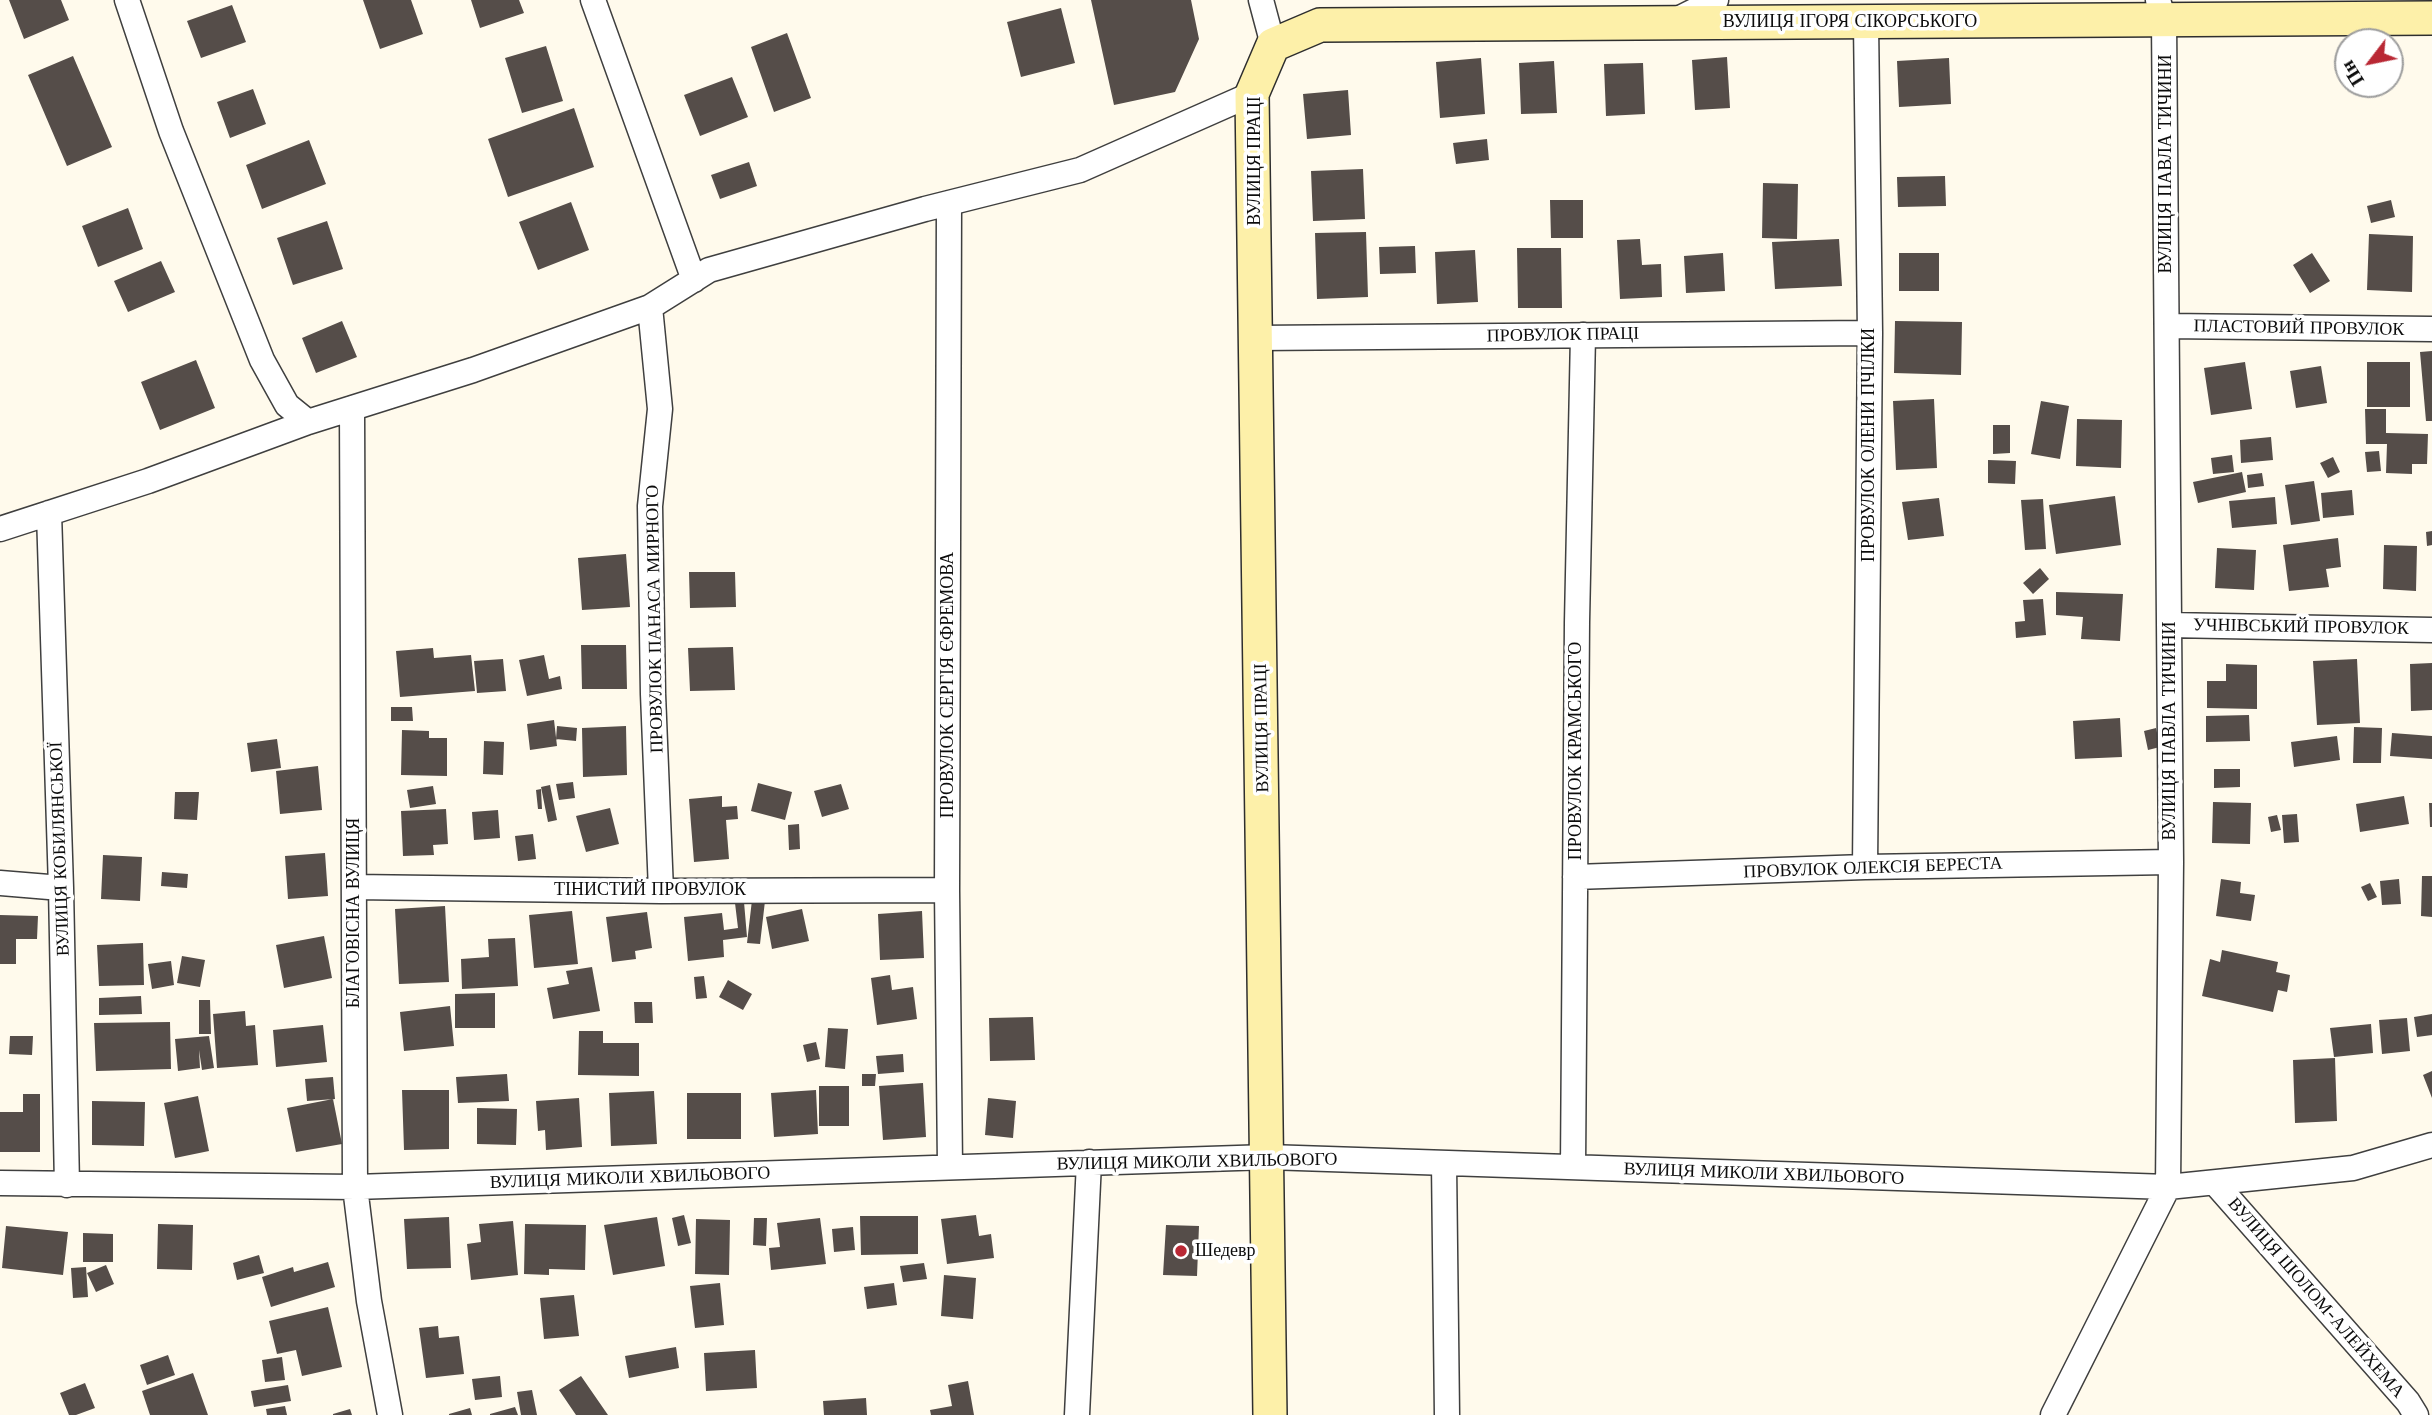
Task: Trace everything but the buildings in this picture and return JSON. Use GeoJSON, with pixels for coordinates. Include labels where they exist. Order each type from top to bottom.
{"type":"FeatureCollection","features":[{"type":"Feature","properties":{"kind":"main road","name":"ВУЛИЦЯ ІГОРЯ СІКОРСЬКОГО"},"geometry":{"type":"LineString","coordinates":[[1273,45],[1320,25],[1866,23],[2161,10],[2432,18]]}},
{"type":"Feature","properties":{"kind":"main road","name":"ВУЛИЦЯ ПРАЦІ"},"geometry":{"type":"LineString","coordinates":[[1270,1415],[1252,94],[1273,45]]}},
{"type":"Feature","properties":{"kind":"street"},"geometry":{"type":"LineString","coordinates":[[127,0],[171,131],[262,360],[287,405],[308,422]]}},
{"type":"Feature","properties":{"kind":"street"},"geometry":{"type":"LineString","coordinates":[[593,0],[694,280]]}},
{"type":"Feature","properties":{"kind":"street"},"geometry":{"type":"LineString","coordinates":[[1261,0],[1273,45]]}},
{"type":"Feature","properties":{"kind":"street"},"geometry":{"type":"LineString","coordinates":[[1669,23],[1716,0]]}},
{"type":"Feature","properties":{"kind":"street","name":"ВУЛИЦЯ ПАВЛА ТИЧИНИ"},"geometry":{"type":"LineString","coordinates":[[2053,1415],[2168,1187],[2171,862],[2167,326],[2161,10]]}},
{"type":"Feature","properties":{"kind":"street","name":"ПРОВУЛОК ОЛЕНИ ПЧІЛКИ"},"geometry":{"type":"LineString","coordinates":[[1865,867],[1870,333],[1866,23]]}},
{"type":"Feature","properties":{"kind":"street"},"geometry":{"type":"LineString","coordinates":[[0,529],[148,481],[308,422],[650,307],[709,271],[949,203],[1080,170],[1252,94]]}},
{"type":"Feature","properties":{"kind":"street","name":"ПРОВУЛОК СЕРГІЯ ЄФРЕМОВА"},"geometry":{"type":"LineString","coordinates":[[949,203],[947,890],[950,1167]]}},
{"type":"Feature","properties":{"kind":"street","name":"ПРОВУЛОК ПАНАСА МИРНОГО"},"geometry":{"type":"LineString","coordinates":[[650,307],[660,409],[650,506],[653,694],[661,891]]}},
{"type":"Feature","properties":{"kind":"street","name":"ПЛАСТОВИЙ ПРОВУЛОК"},"geometry":{"type":"LineString","coordinates":[[2167,326],[2432,329]]}},
{"type":"Feature","properties":{"kind":"street","name":"ПРОВУЛОК ПРАЦІ"},"geometry":{"type":"LineString","coordinates":[[1256,338],[1870,333]]}},
{"type":"Feature","properties":{"kind":"street","name":"ПРОВУЛОК КРАМСЬКОГО"},"geometry":{"type":"LineString","coordinates":[[1573,1167],[1577,608],[1583,335]]}},
{"type":"Feature","properties":{"kind":"street","name":"БЛАГОВІСНА ВУЛИЦЯ"},"geometry":{"type":"LineString","coordinates":[[352,408],[355,1187],[369,1301],[390,1415]]}},
{"type":"Feature","properties":{"kind":"street","name":"ВУЛИЦЯ КОБИЛЯНСЬКОЇ"},"geometry":{"type":"LineString","coordinates":[[49,513],[68,1185]]}},
{"type":"Feature","properties":{"kind":"street","name":"УЧНІВСЬКИЙ ПРОВУЛОК"},"geometry":{"type":"LineString","coordinates":[[2169,625],[2432,629]]}},
{"type":"Feature","properties":{"kind":"street","name":"ПРОВУЛОК ОЛЕКСІЯ БЕРЕСТА"},"geometry":{"type":"LineString","coordinates":[[1575,877],[1865,867],[2171,862]]}},
{"type":"Feature","properties":{"kind":"street"},"geometry":{"type":"LineString","coordinates":[[0,883],[61,888]]}},
{"type":"Feature","properties":{"kind":"street","name":"ТІНИСТИЙ ПРОВУЛОК"},"geometry":{"type":"LineString","coordinates":[[354,887],[661,891],[947,890]]}},
{"type":"Feature","properties":{"kind":"street","name":"ВУЛИЦЯ МИКОЛИ ХВИЛЬОВОГО"},"geometry":{"type":"LineString","coordinates":[[0,1183],[355,1187],[1268,1157],[2168,1187],[2353,1168],[2432,1145]]}},
{"type":"Feature","properties":{"kind":"street"},"geometry":{"type":"LineString","coordinates":[[1077,1415],[1088,1162]]}},
{"type":"Feature","properties":{"kind":"street"},"geometry":{"type":"LineString","coordinates":[[1444,1163],[1447,1415]]}},
{"type":"Feature","properties":{"kind":"street","name":"ВУЛИЦЯ ШОЛОМ-АЛЕЙХЕМА"},"geometry":{"type":"LineString","coordinates":[[2215,1183],[2408,1402],[2416,1415]]}},
{"type":"Feature","properties":{"kind":"place","name":"Шедевр"},"geometry":{"type":"Point","coordinates":[1181,1251]}}]}
